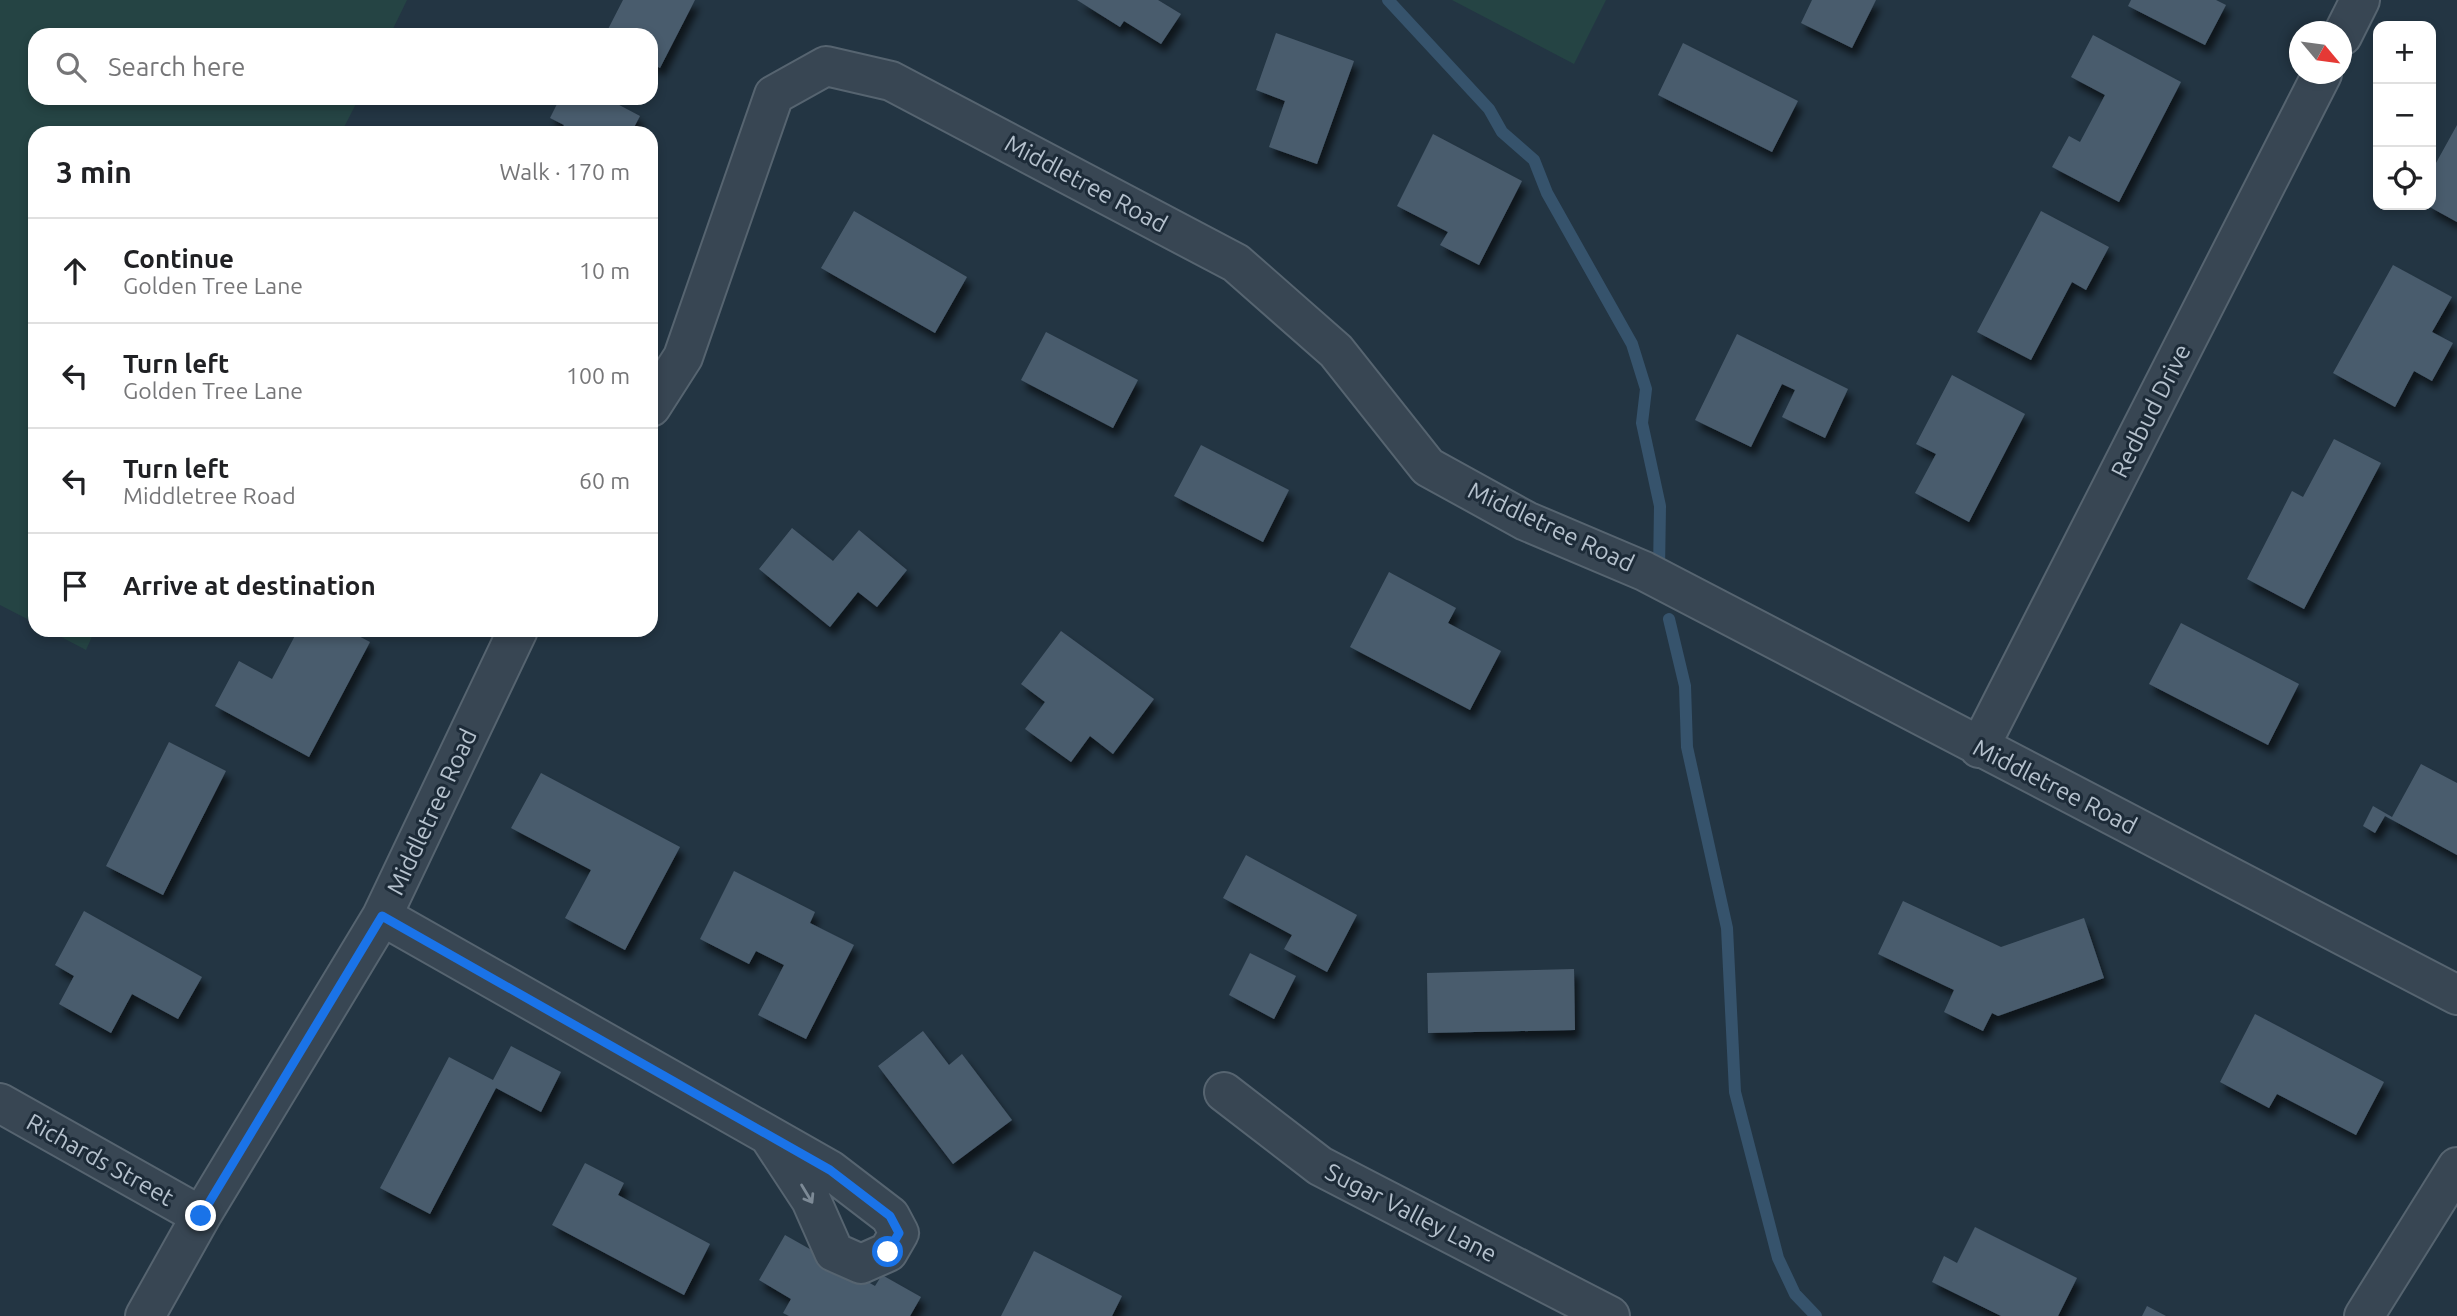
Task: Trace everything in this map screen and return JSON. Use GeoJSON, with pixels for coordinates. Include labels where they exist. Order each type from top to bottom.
{"type":"FeatureCollection","features":[{"type":"Feature","properties":{"kind":"street"},"geometry":{"type":"LineString","coordinates":[[2350,21],[2360,0]]}},
{"type":"Feature","properties":{"kind":"street","name":"Middletree Road"},"geometry":{"type":"LineString","coordinates":[[658,396],[683,357],[774,95],[826,66],[891,80],[1236,262],[1336,351],[1428,467],[1526,521],[1644,571],[2457,995]]}},
{"type":"Feature","properties":{"kind":"street","name":"Redbud Drive"},"geometry":{"type":"LineString","coordinates":[[1979,748],[2317,84]]}},
{"type":"Feature","properties":{"kind":"street","name":"Middletree Road"},"geometry":{"type":"LineString","coordinates":[[145,1316],[201,1216],[382,916],[515,637]]}},
{"type":"Feature","properties":{"kind":"street"},"geometry":{"type":"LineString","coordinates":[[382,916],[769,1136]]}},
{"type":"Feature","properties":{"kind":"street","name":"Sugar Valley Lane"},"geometry":{"type":"LineString","coordinates":[[1224,1092],[1320,1167],[1610,1316]]}},
{"type":"Feature","properties":{"kind":"street","name":"Richards Street"},"geometry":{"type":"LineString","coordinates":[[0,1103],[201,1216]]}},
{"type":"Feature","properties":{"kind":"street"},"geometry":{"type":"LineString","coordinates":[[2364,1316],[2457,1167]]}},
{"type":"Feature","properties":{"kind":"green space"},"geometry":{"type":"Polygon","coordinates":[[[0,0],[407,0],[393,28],[28,28],[28,105],[355,105],[345,126],[28,126],[28,619],[0,605],[0,0]]]}},
{"type":"Feature","properties":{"kind":"green space"},"geometry":{"type":"Polygon","coordinates":[[[1452,0],[1606,0],[1574,64],[1452,0]]]}},
{"type":"Feature","properties":{"kind":"green space"},"geometry":{"type":"Polygon","coordinates":[[[61,637],[92,637],[86,650],[61,637]]]}},
{"type":"Feature","properties":{"kind":"building"},"geometry":{"type":"Polygon","coordinates":[[[623,0],[695,0],[660,68],[658,28],[609,28],[623,0]]]}},
{"type":"Feature","properties":{"kind":"building"},"geometry":{"type":"Polygon","coordinates":[[[1077,0],[1158,0],[1181,14],[1161,44],[1124,21],[1120,27],[1077,0]]]}},
{"type":"Feature","properties":{"kind":"building"},"geometry":{"type":"Polygon","coordinates":[[[1812,0],[1876,0],[1852,48],[1801,23],[1812,0]]]}},
{"type":"Feature","properties":{"kind":"building"},"geometry":{"type":"Polygon","coordinates":[[[2131,0],[2216,0],[2226,5],[2205,45],[2128,6],[2131,0]]]}},
{"type":"Feature","properties":{"kind":"building"},"geometry":{"type":"Polygon","coordinates":[[[1276,33],[1354,61],[1317,164],[1269,147],[1285,101],[1256,90],[1276,33]]]}},
{"type":"Feature","properties":{"kind":"building"},"geometry":{"type":"Polygon","coordinates":[[[2093,35],[2181,82],[2119,202],[2052,167],[2069,136],[2080,142],[2105,95],[2071,77],[2093,35]]]}},
{"type":"Feature","properties":{"kind":"building"},"geometry":{"type":"Polygon","coordinates":[[[1683,43],[1798,101],[1772,152],[1658,95],[1683,43]]]}},
{"type":"Feature","properties":{"kind":"building"},"geometry":{"type":"Polygon","coordinates":[[[556,105],[619,105],[640,116],[635,126],[564,126],[550,118],[556,105]]]}},
{"type":"Feature","properties":{"kind":"building"},"geometry":{"type":"Polygon","coordinates":[[[2457,125],[2457,222],[2435,210],[2436,163],[2457,125]]]}},
{"type":"Feature","properties":{"kind":"building"},"geometry":{"type":"Polygon","coordinates":[[[1433,134],[1522,181],[1479,265],[1440,245],[1448,232],[1397,206],[1433,134]]]}},
{"type":"Feature","properties":{"kind":"building"},"geometry":{"type":"Polygon","coordinates":[[[854,211],[967,277],[935,333],[821,268],[854,211]]]}},
{"type":"Feature","properties":{"kind":"building"},"geometry":{"type":"Polygon","coordinates":[[[2041,211],[2109,247],[2086,290],[2072,282],[2031,360],[1977,332],[2041,211]]]}},
{"type":"Feature","properties":{"kind":"building"},"geometry":{"type":"Polygon","coordinates":[[[2393,265],[2452,297],[2432,332],[2453,343],[2432,381],[2414,371],[2395,407],[2333,373],[2393,265]]]}},
{"type":"Feature","properties":{"kind":"building"},"geometry":{"type":"Polygon","coordinates":[[[1046,332],[1138,380],[1113,428],[1021,380],[1046,332]]]}},
{"type":"Feature","properties":{"kind":"building"},"geometry":{"type":"Polygon","coordinates":[[[1737,334],[1848,389],[1825,438],[1782,417],[1795,390],[1782,384],[1751,447],[1695,420],[1737,334]]]}},
{"type":"Feature","properties":{"kind":"building"},"geometry":{"type":"Polygon","coordinates":[[[1952,375],[2025,414],[1969,522],[1915,493],[1936,454],[1916,444],[1952,375]]]}},
{"type":"Feature","properties":{"kind":"building"},"geometry":{"type":"Polygon","coordinates":[[[2334,439],[2381,463],[2304,609],[2247,579],[2292,491],[2303,497],[2334,439]]]}},
{"type":"Feature","properties":{"kind":"building"},"geometry":{"type":"Polygon","coordinates":[[[1201,445],[1289,490],[1263,542],[1174,496],[1201,445]]]}},
{"type":"Feature","properties":{"kind":"building"},"geometry":{"type":"Polygon","coordinates":[[[792,528],[833,561],[859,530],[907,570],[877,607],[858,592],[830,627],[759,569],[792,528]]]}},
{"type":"Feature","properties":{"kind":"building"},"geometry":{"type":"Polygon","coordinates":[[[1389,572],[1456,608],[1448,623],[1501,651],[1470,710],[1350,647],[1389,572]]]}},
{"type":"Feature","properties":{"kind":"building"},"geometry":{"type":"Polygon","coordinates":[[[2181,623],[2299,684],[2268,745],[2149,684],[2181,623]]]}},
{"type":"Feature","properties":{"kind":"building"},"geometry":{"type":"Polygon","coordinates":[[[1061,631],[1154,699],[1113,754],[1090,736],[1071,762],[1025,729],[1045,702],[1021,684],[1061,631]]]}},
{"type":"Feature","properties":{"kind":"building"},"geometry":{"type":"Polygon","coordinates":[[[294,637],[360,637],[370,642],[309,757],[215,706],[239,661],[272,679],[294,637]]]}},
{"type":"Feature","properties":{"kind":"building"},"geometry":{"type":"Polygon","coordinates":[[[169,742],[226,771],[163,895],[106,866],[169,742]]]}},
{"type":"Feature","properties":{"kind":"building"},"geometry":{"type":"Polygon","coordinates":[[[2421,764],[2457,783],[2457,855],[2385,816],[2375,833],[2363,826],[2373,806],[2392,817],[2421,764]]]}},
{"type":"Feature","properties":{"kind":"building"},"geometry":{"type":"Polygon","coordinates":[[[541,773],[680,847],[625,950],[565,918],[591,870],[511,828],[541,773]]]}},
{"type":"Feature","properties":{"kind":"building"},"geometry":{"type":"Polygon","coordinates":[[[1246,855],[1357,915],[1327,972],[1284,949],[1292,935],[1223,898],[1246,855]]]}},
{"type":"Feature","properties":{"kind":"building"},"geometry":{"type":"Polygon","coordinates":[[[734,871],[815,912],[810,923],[854,945],[806,1039],[758,1015],[784,965],[756,951],[749,964],[700,939],[734,871]]]}},
{"type":"Feature","properties":{"kind":"building"},"geometry":{"type":"Polygon","coordinates":[[[1903,901],[2001,947],[2084,918],[2104,978],[1998,1016],[1992,1013],[1983,1031],[1944,1012],[1954,990],[1878,954],[1903,901]]]}},
{"type":"Feature","properties":{"kind":"building"},"geometry":{"type":"Polygon","coordinates":[[[84,911],[202,977],[178,1019],[132,994],[111,1033],[59,1004],[74,976],[55,965],[84,911]]]}},
{"type":"Feature","properties":{"kind":"building"},"geometry":{"type":"Polygon","coordinates":[[[1250,953],[1296,976],[1274,1019],[1229,995],[1250,953]]]}},
{"type":"Feature","properties":{"kind":"building"},"geometry":{"type":"Polygon","coordinates":[[[1574,969],[1575,1030],[1428,1033],[1427,973],[1574,969]]]}},
{"type":"Feature","properties":{"kind":"building"},"geometry":{"type":"Polygon","coordinates":[[[2255,1014],[2384,1082],[2356,1135],[2277,1094],[2269,1108],[2220,1082],[2255,1014]]]}},
{"type":"Feature","properties":{"kind":"building"},"geometry":{"type":"Polygon","coordinates":[[[923,1031],[949,1065],[962,1054],[1012,1120],[953,1164],[878,1066],[923,1031]]]}},
{"type":"Feature","properties":{"kind":"building"},"geometry":{"type":"Polygon","coordinates":[[[511,1046],[561,1072],[541,1112],[496,1088],[430,1214],[380,1188],[449,1057],[493,1080],[511,1046]]]}},
{"type":"Feature","properties":{"kind":"building"},"geometry":{"type":"Polygon","coordinates":[[[585,1163],[624,1183],[618,1195],[710,1244],[684,1295],[552,1225],[585,1163]]]}},
{"type":"Feature","properties":{"kind":"building"},"geometry":{"type":"Polygon","coordinates":[[[1975,1227],[2077,1278],[2058,1316],[2001,1316],[1932,1282],[1944,1256],[1957,1263],[1975,1227]]]}},
{"type":"Feature","properties":{"kind":"building"},"geometry":{"type":"Polygon","coordinates":[[[785,1235],[875,1286],[882,1275],[921,1297],[910,1316],[789,1316],[783,1313],[791,1299],[759,1280],[785,1235]]]}},
{"type":"Feature","properties":{"kind":"building"},"geometry":{"type":"Polygon","coordinates":[[[1034,1251],[1122,1296],[1112,1316],[1001,1316],[1034,1251]]]}},
{"type":"Feature","properties":{"kind":"building"},"geometry":{"type":"Polygon","coordinates":[[[2147,1306],[2166,1316],[2142,1316],[2147,1306]]]}},
{"type":"Feature","properties":{"kind":"waterway"},"geometry":{"type":"LineString","coordinates":[[1388,0],[1489,109],[1502,132],[1534,160],[1547,193],[1632,344],[1646,389],[1642,423],[1660,506],[1659,571]]}},
{"type":"Feature","properties":{"kind":"waterway"},"geometry":{"type":"LineString","coordinates":[[1669,619],[1685,686],[1687,747],[1727,928],[1735,1092],[1778,1258],[1795,1294],[1816,1316]]}},
{"type":"Feature","properties":{"kind":"route"},"geometry":{"type":"LineString","coordinates":[[201,1216],[382,916],[830,1170],[890,1216],[899,1233],[888,1252]]}}]}
